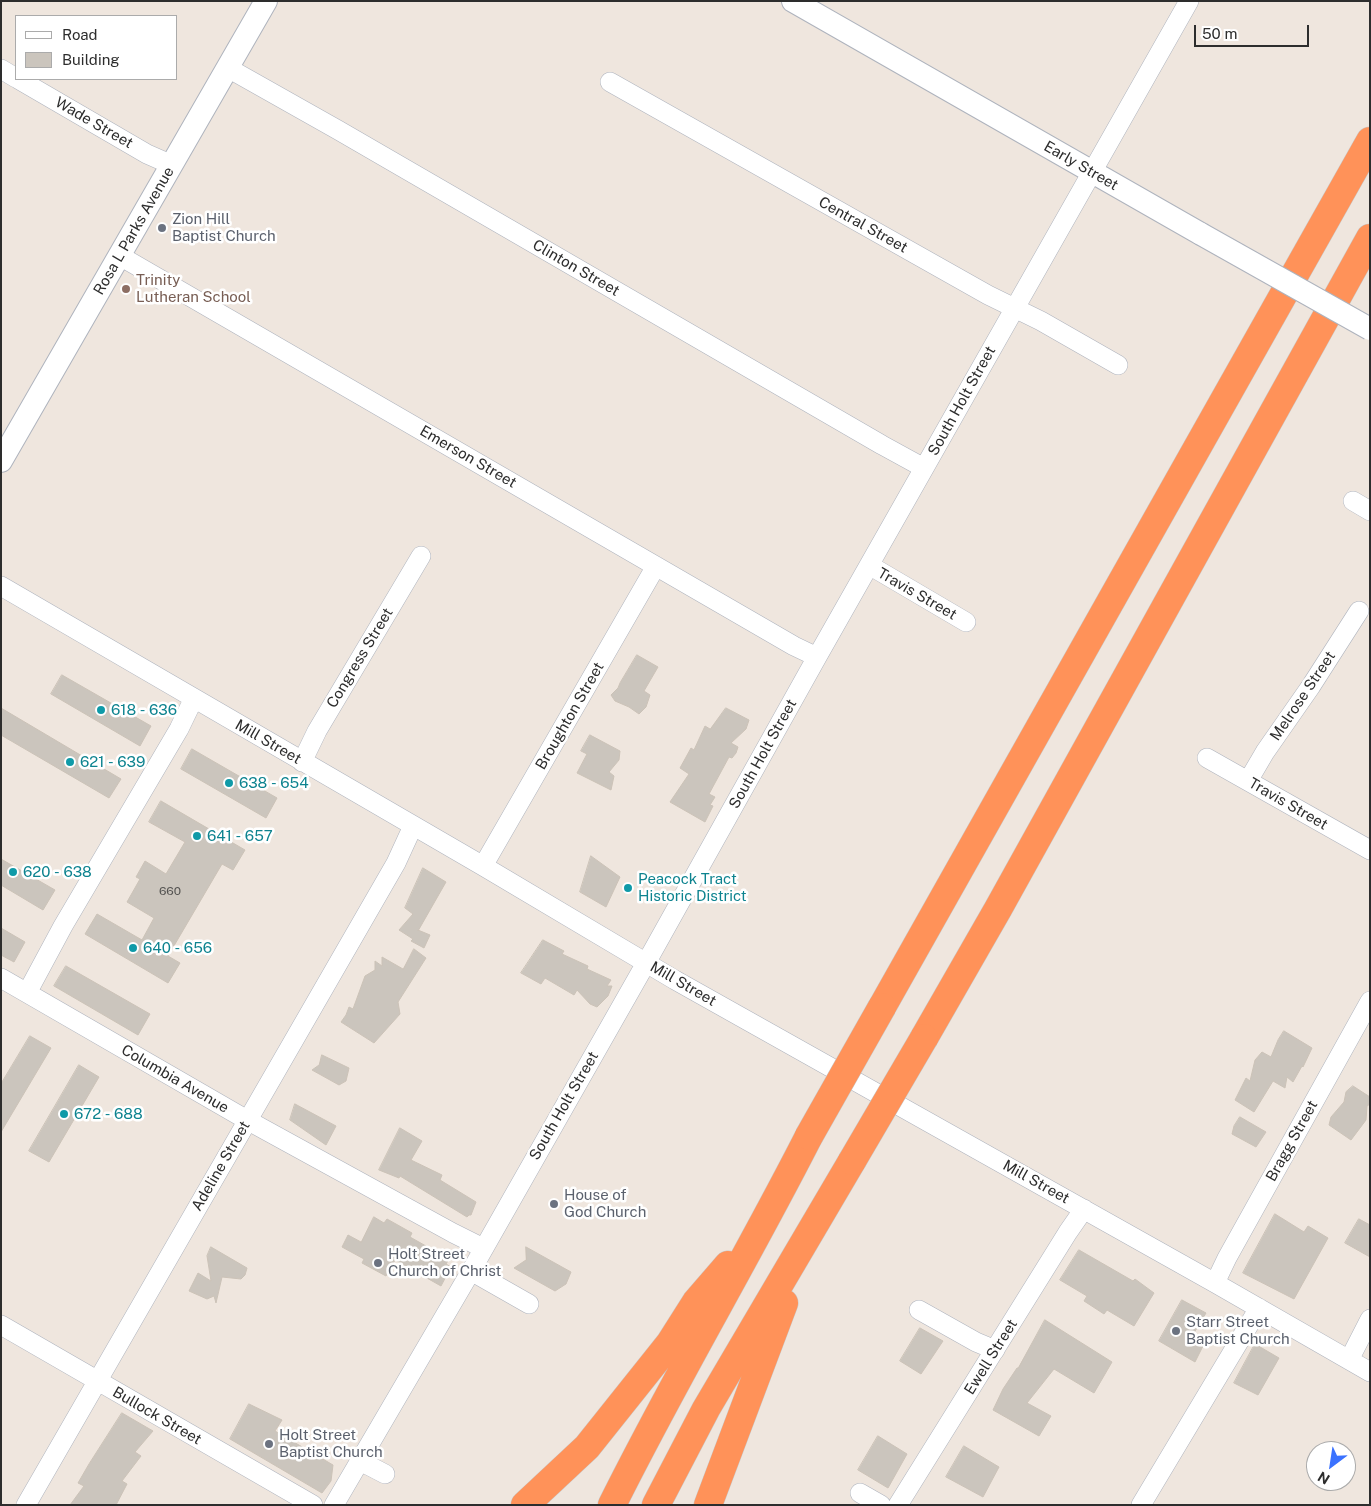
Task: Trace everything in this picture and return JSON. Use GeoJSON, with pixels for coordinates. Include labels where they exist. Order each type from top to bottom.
{"type":"FeatureCollection","features":[{"type":"Feature","properties":{"kind":"highway"},"geometry":{"type":"LineString","coordinates":[[612,1505],[810,1136],[1370,140]]}},
{"type":"Feature","properties":{"kind":"highway"},"geometry":{"type":"LineString","coordinates":[[656,1505],[706,1409],[998,909],[1370,238]]}},
{"type":"Feature","properties":{"kind":"highway"},"geometry":{"type":"LineString","coordinates":[[525,1505],[588,1447],[670,1343],[696,1302],[766,1220]]}},
{"type":"Feature","properties":{"kind":"highway"},"geometry":{"type":"LineString","coordinates":[[708,1505],[810,1233]]}},
{"type":"Feature","properties":{"kind":"street","name":"Rosa L Parks Avenue"},"geometry":{"type":"LineString","coordinates":[[3,456],[266,1]]}},
{"type":"Feature","properties":{"kind":"street","name":"Early Street"},"geometry":{"type":"LineString","coordinates":[[793,1],[1370,329]]}},
{"type":"Feature","properties":{"kind":"street","name":"South Holt Street"},"geometry":{"type":"LineString","coordinates":[[334,1505],[646,962],[1189,1]]}},
{"type":"Feature","properties":{"kind":"street","name":"Clinton Street"},"geometry":{"type":"LineString","coordinates":[[228,68],[924,468]]}},
{"type":"Feature","properties":{"kind":"street","name":"Wade Street"},"geometry":{"type":"LineString","coordinates":[[1,69],[15,77]]}},
{"type":"Feature","properties":{"kind":"street","name":"Wade Street"},"geometry":{"type":"LineString","coordinates":[[20,80],[147,154],[172,165]]}},
{"type":"Feature","properties":{"kind":"street","name":"Central Street"},"geometry":{"type":"LineString","coordinates":[[610,82],[945,270],[1014,308],[1042,321],[1118,366]]}},
{"type":"Feature","properties":{"kind":"street","name":"Emerson Street"},"geometry":{"type":"LineString","coordinates":[[120,256],[794,646],[817,657]]}},
{"type":"Feature","properties":{"kind":"street"},"geometry":{"type":"LineString","coordinates":[[1352,501],[1370,511]]}},
{"type":"Feature","properties":{"kind":"street","name":"Congress Street"},"geometry":{"type":"LineString","coordinates":[[302,762],[316,731],[422,556]]}},
{"type":"Feature","properties":{"kind":"street","name":"Travis Street"},"geometry":{"type":"LineString","coordinates":[[869,565],[966,622]]}},
{"type":"Feature","properties":{"kind":"street","name":"Broughton Street"},"geometry":{"type":"LineString","coordinates":[[483,866],[656,566]]}},
{"type":"Feature","properties":{"kind":"street","name":"Mill Street"},"geometry":{"type":"LineString","coordinates":[[1,586],[646,962],[1370,1372]]}},
{"type":"Feature","properties":{"kind":"street","name":"Melrose Street"},"geometry":{"type":"LineString","coordinates":[[1248,781],[1265,752],[1311,686],[1359,611]]}},
{"type":"Feature","properties":{"kind":"street"},"geometry":{"type":"LineString","coordinates":[[27,993],[64,926],[180,729],[194,698]]}},
{"type":"Feature","properties":{"kind":"street","name":"Travis Street"},"geometry":{"type":"LineString","coordinates":[[1207,758],[1370,850]]}},
{"type":"Feature","properties":{"kind":"street","name":"Adeline Street"},"geometry":{"type":"LineString","coordinates":[[26,1505],[396,863],[413,826]]}},
{"type":"Feature","properties":{"kind":"street","name":"Columbia Avenue"},"geometry":{"type":"LineString","coordinates":[[1,978],[247,1120],[483,1248]]}},
{"type":"Feature","properties":{"kind":"street","name":"Bragg Street"},"geometry":{"type":"LineString","coordinates":[[1215,1283],[1370,1000]]}},
{"type":"Feature","properties":{"kind":"street","name":"Ewell Street"},"geometry":{"type":"LineString","coordinates":[[898,1505],[1084,1209]]}},
{"type":"Feature","properties":{"kind":"street"},"geometry":{"type":"LineString","coordinates":[[470,1271],[529,1304]]}},
{"type":"Feature","properties":{"kind":"street"},"geometry":{"type":"LineString","coordinates":[[1141,1505],[1259,1308]]}},
{"type":"Feature","properties":{"kind":"street"},"geometry":{"type":"LineString","coordinates":[[919,1310],[976,1342],[995,1350]]}},
{"type":"Feature","properties":{"kind":"street"},"geometry":{"type":"LineString","coordinates":[[1349,1360],[1370,1319]]}},
{"type":"Feature","properties":{"kind":"street","name":"Bullock Street"},"geometry":{"type":"LineString","coordinates":[[1,1326],[312,1505]]}},
{"type":"Feature","properties":{"kind":"street"},"geometry":{"type":"LineString","coordinates":[[360,1461],[385,1474]]}},
{"type":"Feature","properties":{"kind":"street"},"geometry":{"type":"LineString","coordinates":[[860,1493],[881,1505]]}},
{"type":"Feature","properties":{"kind":"building"},"geometry":{"type":"Polygon","coordinates":[[[637,655],[658,667],[644,691],[650,695],[646,707],[639,714],[615,701],[611,695],[618,688],[637,655]]]}},
{"type":"Feature","properties":{"kind":"building","name":"618 - 636"},"geometry":{"type":"Polygon","coordinates":[[[62,675],[151,726],[140,746],[51,694],[62,675]]]}},
{"type":"Feature","properties":{"kind":"building","name":"621 - 639"},"geometry":{"type":"Polygon","coordinates":[[[1,708],[121,779],[109,798],[1,735],[1,708]]]}},
{"type":"Feature","properties":{"kind":"building"},"geometry":{"type":"Polygon","coordinates":[[[726,708],[749,720],[746,729],[731,743],[738,747],[736,753],[732,758],[729,757],[709,794],[715,797],[710,805],[713,806],[705,822],[670,802],[689,774],[680,768],[691,748],[694,750],[705,726],[710,729],[726,708]]]}},
{"type":"Feature","properties":{"kind":"building"},"geometry":{"type":"Polygon","coordinates":[[[590,735],[620,751],[619,760],[609,772],[614,776],[611,790],[577,773],[587,754],[581,751],[590,735]]]}},
{"type":"Feature","properties":{"kind":"building","name":"638 - 654"},"geometry":{"type":"Polygon","coordinates":[[[192,749],[277,798],[266,818],[181,769],[192,749]]]}},
{"type":"Feature","properties":{"kind":"building"},"geometry":{"type":"Polygon","coordinates":[[[161,801],[245,850],[233,870],[222,864],[168,956],[180,963],[168,983],[85,934],[97,914],[142,940],[154,918],[127,902],[140,879],[136,877],[145,861],[166,874],[185,842],[149,822],[161,801]]]}},
{"type":"Feature","properties":{"kind":"building"},"geometry":{"type":"Polygon","coordinates":[[[591,856],[620,877],[606,907],[580,892],[591,856]]]}},
{"type":"Feature","properties":{"kind":"building","name":"620 - 638"},"geometry":{"type":"Polygon","coordinates":[[[1,859],[55,890],[43,910],[1,885],[1,859]]]}},
{"type":"Feature","properties":{"kind":"building"},"geometry":{"type":"Polygon","coordinates":[[[423,868],[446,882],[418,930],[430,935],[424,948],[411,941],[413,939],[399,930],[413,914],[405,908],[423,868]]]}},
{"type":"Feature","properties":{"kind":"building"},"geometry":{"type":"Polygon","coordinates":[[[1,928],[25,942],[14,962],[1,955],[1,928]]]}},
{"type":"Feature","properties":{"kind":"building"},"geometry":{"type":"Polygon","coordinates":[[[543,940],[564,951],[562,954],[588,966],[587,969],[611,980],[607,986],[612,986],[608,996],[597,1007],[590,1004],[577,990],[574,995],[545,978],[541,984],[521,973],[543,940]]]}},
{"type":"Feature","properties":{"kind":"building"},"geometry":{"type":"Polygon","coordinates":[[[414,949],[426,958],[398,1002],[400,1014],[374,1043],[341,1022],[349,1007],[353,1009],[365,976],[375,970],[375,961],[382,966],[382,957],[403,969],[414,949]]]}},
{"type":"Feature","properties":{"kind":"building"},"geometry":{"type":"Polygon","coordinates":[[[66,966],[150,1014],[138,1035],[54,986],[66,966]]]}},
{"type":"Feature","properties":{"kind":"building"},"geometry":{"type":"Polygon","coordinates":[[[1284,1031],[1312,1048],[1293,1082],[1287,1077],[1285,1088],[1273,1081],[1254,1112],[1235,1100],[1246,1078],[1250,1081],[1255,1060],[1262,1052],[1271,1057],[1284,1031]]]}},
{"type":"Feature","properties":{"kind":"building"},"geometry":{"type":"Polygon","coordinates":[[[30,1036],[51,1048],[1,1132],[1,1084],[30,1036]]]}},
{"type":"Feature","properties":{"kind":"building"},"geometry":{"type":"Polygon","coordinates":[[[322,1055],[349,1068],[346,1081],[339,1085],[312,1070],[319,1065],[322,1055]]]}},
{"type":"Feature","properties":{"kind":"building","name":"672 - 688"},"geometry":{"type":"Polygon","coordinates":[[[79,1065],[99,1077],[49,1162],[29,1151],[79,1065]]]}},
{"type":"Feature","properties":{"kind":"building"},"geometry":{"type":"Polygon","coordinates":[[[1353,1086],[1370,1097],[1370,1104],[1367,1106],[1366,1120],[1351,1140],[1329,1125],[1331,1117],[1344,1102],[1346,1092],[1353,1086]]]}},
{"type":"Feature","properties":{"kind":"building"},"geometry":{"type":"Polygon","coordinates":[[[295,1104],[336,1126],[326,1145],[290,1120],[295,1104]]]}},
{"type":"Feature","properties":{"kind":"building"},"geometry":{"type":"Polygon","coordinates":[[[1240,1117],[1266,1132],[1256,1147],[1232,1134],[1234,1126],[1240,1117]]]}},
{"type":"Feature","properties":{"kind":"building"},"geometry":{"type":"Polygon","coordinates":[[[400,1128],[422,1141],[411,1160],[442,1175],[440,1180],[476,1202],[471,1215],[467,1217],[400,1176],[399,1178],[379,1170],[400,1128]]]}},
{"type":"Feature","properties":{"kind":"building"},"geometry":{"type":"Polygon","coordinates":[[[1275,1214],[1304,1232],[1308,1226],[1328,1238],[1294,1299],[1243,1273],[1275,1214]]]}},
{"type":"Feature","properties":{"kind":"building"},"geometry":{"type":"Polygon","coordinates":[[[374,1217],[384,1223],[387,1219],[412,1233],[410,1237],[449,1259],[446,1264],[451,1267],[441,1286],[395,1260],[386,1276],[362,1263],[364,1259],[342,1247],[348,1235],[361,1242],[374,1217]]]}},
{"type":"Feature","properties":{"kind":"building"},"geometry":{"type":"Polygon","coordinates":[[[1359,1219],[1370,1225],[1370,1257],[1345,1243],[1359,1219]]]}},
{"type":"Feature","properties":{"kind":"building"},"geometry":{"type":"Polygon","coordinates":[[[211,1247],[247,1268],[245,1275],[241,1279],[222,1277],[216,1303],[214,1296],[207,1299],[189,1291],[198,1273],[211,1281],[207,1256],[211,1247]]]}},
{"type":"Feature","properties":{"kind":"building"},"geometry":{"type":"Polygon","coordinates":[[[526,1247],[571,1272],[566,1284],[555,1291],[514,1268],[526,1260],[526,1247]]]}},
{"type":"Feature","properties":{"kind":"building"},"geometry":{"type":"Polygon","coordinates":[[[1079,1250],[1133,1281],[1135,1279],[1154,1293],[1134,1326],[1107,1310],[1104,1314],[1084,1301],[1087,1296],[1060,1280],[1079,1250]]]}},
{"type":"Feature","properties":{"kind":"building"},"geometry":{"type":"Polygon","coordinates":[[[1182,1300],[1206,1313],[1194,1333],[1206,1340],[1195,1362],[1159,1341],[1182,1300]]]}},
{"type":"Feature","properties":{"kind":"building"},"geometry":{"type":"Polygon","coordinates":[[[1045,1320],[1112,1362],[1094,1393],[1054,1369],[1027,1403],[1051,1416],[1039,1436],[993,1410],[1003,1389],[1018,1368],[1045,1320]]]}},
{"type":"Feature","properties":{"kind":"building"},"geometry":{"type":"Polygon","coordinates":[[[920,1328],[943,1341],[921,1374],[900,1361],[920,1328]]]}},
{"type":"Feature","properties":{"kind":"building"},"geometry":{"type":"Polygon","coordinates":[[[1255,1344],[1279,1358],[1258,1395],[1234,1383],[1255,1344]]]}},
{"type":"Feature","properties":{"kind":"building"},"geometry":{"type":"Polygon","coordinates":[[[249,1404],[282,1420],[275,1431],[333,1465],[331,1481],[322,1493],[230,1439],[249,1404]]]}},
{"type":"Feature","properties":{"kind":"building"},"geometry":{"type":"Polygon","coordinates":[[[122,1413],[153,1431],[135,1452],[141,1456],[122,1481],[127,1484],[116,1505],[70,1505],[84,1486],[78,1483],[122,1413]]]}},
{"type":"Feature","properties":{"kind":"building"},"geometry":{"type":"Polygon","coordinates":[[[878,1436],[907,1454],[888,1488],[858,1470],[878,1436]]]}},
{"type":"Feature","properties":{"kind":"building"},"geometry":{"type":"Polygon","coordinates":[[[964,1446],[999,1467],[983,1497],[946,1477],[964,1446]]]}},
{"type":"Feature","properties":{"kind":"place","name":"Zion Hill Baptist Church"},"geometry":{"type":"Point","coordinates":[162,228]}},
{"type":"Feature","properties":{"kind":"place","name":"Trinity Lutheran School"},"geometry":{"type":"Point","coordinates":[126,289]}},
{"type":"Feature","properties":{"kind":"place","name":"618 - 636"},"geometry":{"type":"Point","coordinates":[101,710]}},
{"type":"Feature","properties":{"kind":"place","name":"621 - 639"},"geometry":{"type":"Point","coordinates":[70,762]}},
{"type":"Feature","properties":{"kind":"place","name":"638 - 654"},"geometry":{"type":"Point","coordinates":[229,783]}},
{"type":"Feature","properties":{"kind":"place","name":"641 - 657"},"geometry":{"type":"Point","coordinates":[197,836]}},
{"type":"Feature","properties":{"kind":"place","name":"620 - 638"},"geometry":{"type":"Point","coordinates":[13,872]}},
{"type":"Feature","properties":{"kind":"place","name":"Peacock Tract Historic District"},"geometry":{"type":"Point","coordinates":[628,888]}},
{"type":"Feature","properties":{"kind":"place","name":"640 - 656"},"geometry":{"type":"Point","coordinates":[133,948]}},
{"type":"Feature","properties":{"kind":"place","name":"672 - 688"},"geometry":{"type":"Point","coordinates":[64,1114]}},
{"type":"Feature","properties":{"kind":"place","name":"House of God Church"},"geometry":{"type":"Point","coordinates":[554,1204]}},
{"type":"Feature","properties":{"kind":"place","name":"Holt Street Church of Christ"},"geometry":{"type":"Point","coordinates":[378,1263]}},
{"type":"Feature","properties":{"kind":"place","name":"Starr Street Baptist Church"},"geometry":{"type":"Point","coordinates":[1176,1331]}},
{"type":"Feature","properties":{"kind":"place","name":"Holt Street Baptist Church"},"geometry":{"type":"Point","coordinates":[269,1444]}}]}
